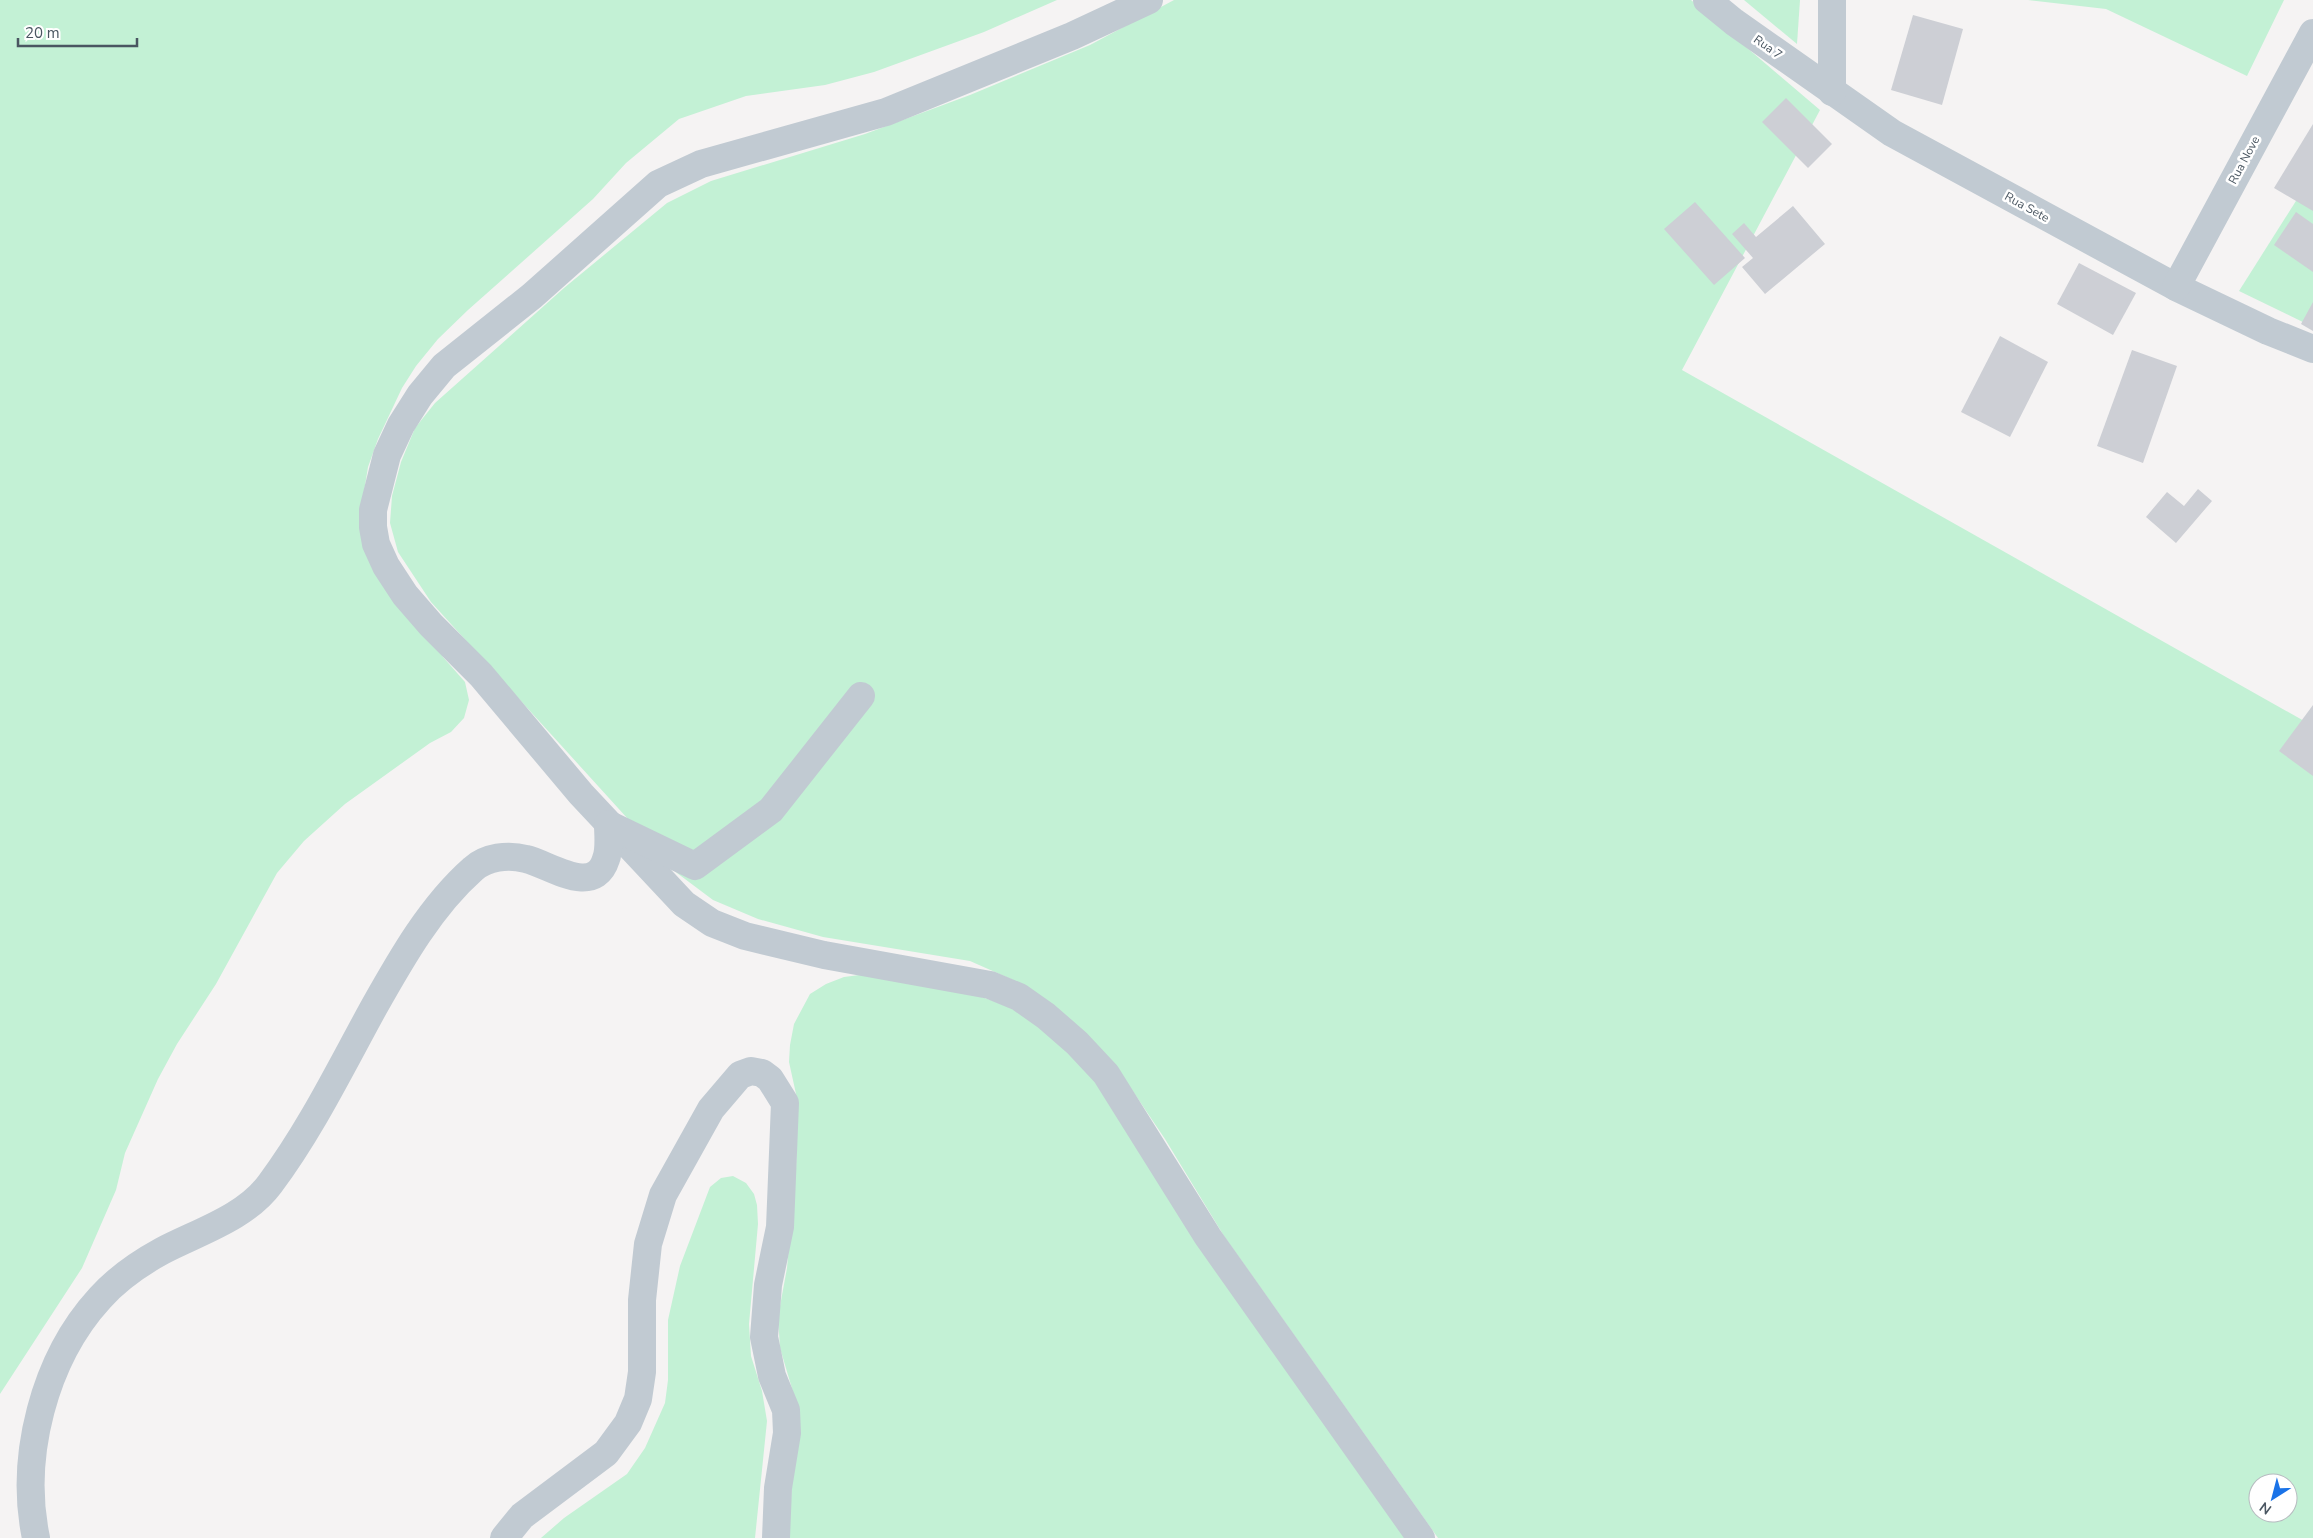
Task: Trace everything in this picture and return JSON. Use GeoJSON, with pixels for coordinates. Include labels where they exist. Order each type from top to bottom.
{"type":"FeatureCollection","features":[{"type":"Feature","properties":{"kind":"street"},"geometry":{"type":"LineString","coordinates":[[1149,0],[1072,36],[886,112],[701,164],[658,184],[532,296],[444,366],[420,394],[402,425],[384,465],[372,510],[376,544],[386,566],[405,595],[431,625],[481,675],[608,824],[684,904],[712,923],[744,936],[824,955],[990,985],[1019,997],[1046,1016],[1077,1043],[1106,1074],[1208,1237],[1421,1538]]}},
{"type":"Feature","properties":{"kind":"street","name":"Rua 7"},"geometry":{"type":"LineString","coordinates":[[1707,0],[1734,22],[1832,92]]}},
{"type":"Feature","properties":{"kind":"street"},"geometry":{"type":"LineString","coordinates":[[1832,0],[1832,92]]}},
{"type":"Feature","properties":{"kind":"street","name":"Rua Nove"},"geometry":{"type":"LineString","coordinates":[[2176,287],[2313,32]]}},
{"type":"Feature","properties":{"kind":"street","name":"Rua Sete"},"geometry":{"type":"LineString","coordinates":[[1832,92],[1892,133],[2176,287],[2268,331],[2313,349]]}},
{"type":"Feature","properties":{"kind":"street"},"geometry":{"type":"LineString","coordinates":[[608,824],[695,866],[771,810],[861,696]]}},
{"type":"Feature","properties":{"kind":"street"},"geometry":{"type":"LineString","coordinates":[[36,1538],[30,1486],[42,1406],[57,1365],[78,1327],[100,1297],[130,1272],[160,1252],[226,1220],[268,1188],[300,1143],[391,976],[420,932],[474,868],[488,859],[525,858],[578,878],[590,878],[598,872],[606,860],[608,824]]}},
{"type":"Feature","properties":{"kind":"street"},"geometry":{"type":"LineString","coordinates":[[504,1538],[522,1516],[606,1452],[628,1423],[638,1399],[642,1372],[642,1300],[648,1244],[663,1195],[711,1109],[740,1076],[751,1071],[762,1073],[770,1079],[785,1103],[780,1227],[768,1285],[764,1337],[772,1376],[786,1410],[787,1432],[778,1488],[776,1538]]}},
{"type":"Feature","properties":{"kind":"green space"},"geometry":{"type":"Polygon","coordinates":[[[0,0],[1057,0],[984,32],[874,72],[825,85],[746,96],[679,119],[626,163],[593,199],[468,310],[438,339],[416,366],[402,388],[378,439],[368,467],[363,498],[443,657],[465,682],[469,700],[464,718],[451,732],[430,743],[345,804],[304,841],[277,873],[216,984],[177,1044],[158,1079],[125,1153],[116,1190],[82,1268],[0,1394],[0,0]]]}},
{"type":"Feature","properties":{"kind":"green space"},"geometry":{"type":"Polygon","coordinates":[[[1174,0],[1691,0],[1820,110],[1682,370],[2313,726],[2313,1538],[1438,1538],[1224,1236],[1165,1139],[1128,1084],[1013,980],[970,961],[823,937],[758,919],[713,900],[677,873],[431,602],[398,552],[390,523],[392,496],[401,462],[415,428],[435,403],[564,288],[667,203],[711,181],[865,134],[970,95],[1090,45],[1174,0]]]}},
{"type":"Feature","properties":{"kind":"green space"},"geometry":{"type":"Polygon","coordinates":[[[1744,0],[1800,0],[1797,44],[1744,0]]]}},
{"type":"Feature","properties":{"kind":"green space"},"geometry":{"type":"Polygon","coordinates":[[[2028,0],[2284,0],[2247,76],[2106,9],[2028,0]]]}},
{"type":"Feature","properties":{"kind":"green space"},"geometry":{"type":"Polygon","coordinates":[[[2313,174],[2313,327],[2239,291],[2313,174]]]}},
{"type":"Feature","properties":{"kind":"green space"},"geometry":{"type":"Polygon","coordinates":[[[867,974],[960,991],[983,997],[1005,1006],[1026,1016],[1045,1030],[1095,1077],[1409,1538],[789,1538],[796,1402],[780,1348],[778,1317],[787,1268],[796,1169],[798,1103],[789,1062],[790,1045],[794,1024],[810,994],[826,984],[844,977],[867,974]]]}},
{"type":"Feature","properties":{"kind":"green space"},"geometry":{"type":"Polygon","coordinates":[[[733,1176],[746,1183],[754,1194],[757,1205],[758,1224],[749,1324],[751,1356],[762,1391],[767,1421],[755,1538],[541,1538],[564,1518],[627,1474],[645,1448],[665,1403],[668,1380],[668,1320],[680,1266],[710,1187],[721,1178],[733,1176]]]}},
{"type":"Feature","properties":{"kind":"building"},"geometry":{"type":"Polygon","coordinates":[[[1913,15],[1963,29],[1942,105],[1891,90],[1913,15]]]}},
{"type":"Feature","properties":{"kind":"building"},"geometry":{"type":"Polygon","coordinates":[[[1786,98],[1832,144],[1808,168],[1762,122],[1786,98]]]}},
{"type":"Feature","properties":{"kind":"building"},"geometry":{"type":"Polygon","coordinates":[[[2313,124],[2313,211],[2274,188],[2313,124]]]}},
{"type":"Feature","properties":{"kind":"building"},"geometry":{"type":"Polygon","coordinates":[[[1695,202],[1745,258],[1714,285],[1664,229],[1695,202]]]}},
{"type":"Feature","properties":{"kind":"building"},"geometry":{"type":"Polygon","coordinates":[[[1793,206],[1825,244],[1765,294],[1742,267],[1753,258],[1732,234],[1744,223],[1756,237],[1793,206]]]}},
{"type":"Feature","properties":{"kind":"building"},"geometry":{"type":"Polygon","coordinates":[[[2296,212],[2313,224],[2313,272],[2274,245],[2296,212]]]}},
{"type":"Feature","properties":{"kind":"building"},"geometry":{"type":"Polygon","coordinates":[[[2079,263],[2136,293],[2113,335],[2057,304],[2079,263]]]}},
{"type":"Feature","properties":{"kind":"building"},"geometry":{"type":"Polygon","coordinates":[[[2313,302],[2313,331],[2301,324],[2313,302]]]}},
{"type":"Feature","properties":{"kind":"building"},"geometry":{"type":"Polygon","coordinates":[[[2000,336],[2048,362],[2010,437],[1961,412],[2000,336]]]}},
{"type":"Feature","properties":{"kind":"building"},"geometry":{"type":"Polygon","coordinates":[[[2132,350],[2177,366],[2143,463],[2097,446],[2132,350]]]}},
{"type":"Feature","properties":{"kind":"building"},"geometry":{"type":"Polygon","coordinates":[[[2198,489],[2212,501],[2176,543],[2146,517],[2167,492],[2184,506],[2198,489]]]}},
{"type":"Feature","properties":{"kind":"building"},"geometry":{"type":"Polygon","coordinates":[[[2313,705],[2313,776],[2279,751],[2313,705]]]}}]}
